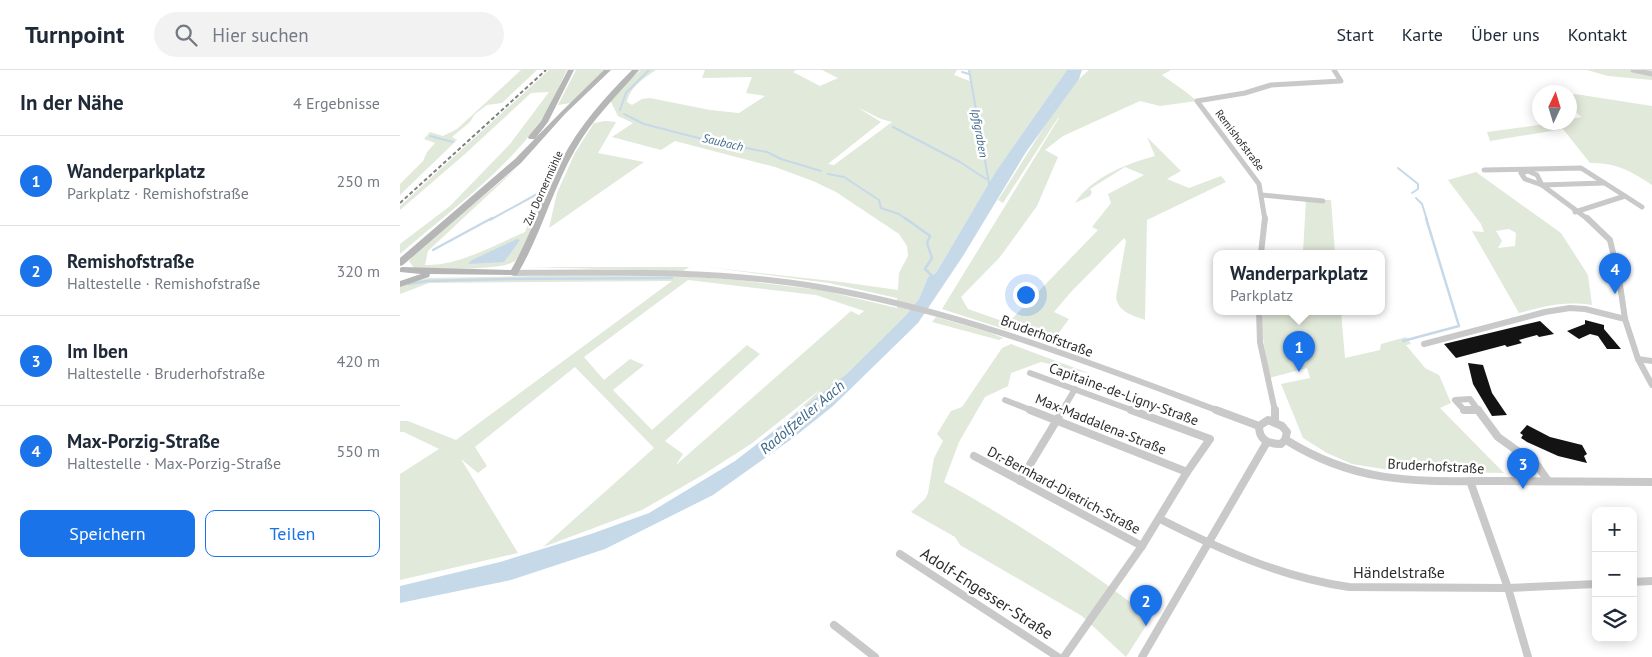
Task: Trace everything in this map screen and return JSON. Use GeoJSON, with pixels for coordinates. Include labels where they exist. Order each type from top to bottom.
{"type":"FeatureCollection","features":[{"type":"Feature","properties":{"kind":"main road"},"geometry":{"type":"LineString","coordinates":[[400,257],[463,204],[528,142],[544,122],[571,70]]}},
{"type":"Feature","properties":{"kind":"main road"},"geometry":{"type":"LineString","coordinates":[[400,269],[518,161],[563,113],[608,70]]}},
{"type":"Feature","properties":{"kind":"main road","name":"Zur Dornermühle"},"geometry":{"type":"LineString","coordinates":[[514,273],[529,248],[551,193],[575,145],[605,102],[636,70]]}},
{"type":"Feature","properties":{"kind":"main road"},"geometry":{"type":"LineString","coordinates":[[400,269],[514,273]]}},
{"type":"Feature","properties":{"kind":"main road"},"geometry":{"type":"LineString","coordinates":[[400,269],[426,276]]}},
{"type":"Feature","properties":{"kind":"main road"},"geometry":{"type":"LineString","coordinates":[[400,284],[426,276],[454,272]]}},
{"type":"Feature","properties":{"kind":"street","name":"Remishofstraße"},"geometry":{"type":"LineString","coordinates":[[1261,250],[1265,215],[1259,184],[1197,101],[1245,93],[1271,85],[1341,81],[1334,70]]}},
{"type":"Feature","properties":{"kind":"street"},"geometry":{"type":"LineString","coordinates":[[1633,70],[1652,74]]}},
{"type":"Feature","properties":{"kind":"street"},"geometry":{"type":"LineString","coordinates":[[1484,170],[1581,168],[1642,207]]}},
{"type":"Feature","properties":{"kind":"street"},"geometry":{"type":"LineString","coordinates":[[1605,184],[1542,185],[1530,182],[1521,173],[1529,170],[1538,176],[1542,185],[1575,212],[1596,225],[1610,240],[1619,278],[1625,319],[1638,359],[1652,385]]}},
{"type":"Feature","properties":{"kind":"street"},"geometry":{"type":"LineString","coordinates":[[1262,194],[1323,201]]}},
{"type":"Feature","properties":{"kind":"street"},"geometry":{"type":"LineString","coordinates":[[1575,212],[1626,196]]}},
{"type":"Feature","properties":{"kind":"street","name":"Bruderhofstraße"},"geometry":{"type":"LineString","coordinates":[[514,273],[679,273],[747,278],[819,287],[902,304],[1004,333],[1259,426]]}},
{"type":"Feature","properties":{"kind":"street"},"geometry":{"type":"LineString","coordinates":[[1424,344],[1545,312],[1570,308],[1585,309],[1625,319]]}},
{"type":"Feature","properties":{"kind":"street"},"geometry":{"type":"LineString","coordinates":[[1259,315],[1260,342],[1275,407],[1275,421]]}},
{"type":"Feature","properties":{"kind":"street"},"geometry":{"type":"LineString","coordinates":[[1638,359],[1652,361]]}},
{"type":"Feature","properties":{"kind":"street","name":"Capitaine-de-Ligny-Straße"},"geometry":{"type":"LineString","coordinates":[[1030,373],[1210,439],[1187,472]]}},
{"type":"Feature","properties":{"kind":"street"},"geometry":{"type":"LineString","coordinates":[[1020,481],[1075,390]]}},
{"type":"Feature","properties":{"kind":"street","name":"Max-Maddalena-Straße"},"geometry":{"type":"LineString","coordinates":[[1005,400],[1187,472]]}},
{"type":"Feature","properties":{"kind":"street"},"geometry":{"type":"LineString","coordinates":[[1479,410],[1498,437],[1537,463],[1548,481]]}},
{"type":"Feature","properties":{"kind":"street"},"geometry":{"type":"LineString","coordinates":[[1268,420],[1275,421],[1286,430],[1288,435],[1281,444],[1267,442],[1261,438],[1258,432],[1259,426],[1268,420]]}},
{"type":"Feature","properties":{"kind":"street","name":"Bruderhofstraße"},"geometry":{"type":"LineString","coordinates":[[1286,440],[1319,459],[1354,472],[1394,478],[1470,481],[1652,482]]}},
{"type":"Feature","properties":{"kind":"street"},"geometry":{"type":"LineString","coordinates":[[1142,657],[1267,442]]}},
{"type":"Feature","properties":{"kind":"street","name":"Dr.-Bernhard-Dietrich-Straße"},"geometry":{"type":"LineString","coordinates":[[974,456],[1142,546]]}},
{"type":"Feature","properties":{"kind":"street"},"geometry":{"type":"LineString","coordinates":[[1064,657],[1160,519],[1187,472]]}},
{"type":"Feature","properties":{"kind":"street"},"geometry":{"type":"LineString","coordinates":[[1470,481],[1508,588],[1528,657]]}},
{"type":"Feature","properties":{"kind":"street","name":"Händelstraße"},"geometry":{"type":"LineString","coordinates":[[1160,519],[1209,544],[1261,566],[1326,585],[1349,587],[1508,588],[1592,584]]}},
{"type":"Feature","properties":{"kind":"street","name":"Adolf-Engesser-Straße"},"geometry":{"type":"LineString","coordinates":[[900,554],[1058,657]]}},
{"type":"Feature","properties":{"kind":"street"},"geometry":{"type":"LineString","coordinates":[[1637,582],[1652,581]]}},
{"type":"Feature","properties":{"kind":"street"},"geometry":{"type":"LineString","coordinates":[[834,625],[874,657]]}},
{"type":"Feature","properties":{"kind":"green space"},"geometry":{"type":"Polygon","coordinates":[[[521,70],[537,70],[502,103],[487,105],[475,114],[470,122],[452,137],[457,140],[400,195],[400,184],[423,161],[427,152],[435,143],[424,139],[430,132],[443,136],[457,129],[521,70]]]}},
{"type":"Feature","properties":{"kind":"green space"},"geometry":{"type":"Polygon","coordinates":[[[549,70],[567,70],[548,108],[527,139],[475,191],[400,254],[400,244],[450,206],[510,144],[549,92],[531,93],[465,154],[400,210],[400,206],[549,70]]]}},
{"type":"Feature","properties":{"kind":"green space"},"geometry":{"type":"Polygon","coordinates":[[[576,70],[606,70],[570,103],[558,105],[576,70]]]}},
{"type":"Feature","properties":{"kind":"green space"},"geometry":{"type":"Polygon","coordinates":[[[640,70],[656,70],[638,83],[631,92],[627,102],[632,105],[642,99],[650,98],[710,110],[739,113],[765,96],[746,93],[752,77],[702,78],[705,70],[796,70],[793,72],[820,86],[838,78],[822,70],[957,70],[954,75],[970,81],[969,70],[1067,70],[996,171],[936,273],[928,277],[919,299],[906,315],[849,373],[780,427],[822,388],[751,444],[642,510],[543,547],[654,448],[575,367],[475,447],[487,466],[478,473],[461,459],[518,553],[400,580],[400,474],[439,449],[404,432],[400,432],[400,421],[408,421],[456,440],[672,281],[429,283],[400,294],[400,285],[429,278],[596,275],[677,276],[738,280],[821,290],[897,308],[897,298],[829,283],[707,267],[898,290],[899,273],[908,256],[907,246],[899,234],[836,192],[813,181],[775,167],[675,141],[661,150],[612,137],[633,123],[618,116],[610,100],[640,70]],[[857,107],[881,122],[828,164],[834,165],[892,122],[881,119],[857,107]],[[688,280],[584,357],[604,380],[630,359],[644,365],[613,390],[652,430],[747,345],[760,354],[665,441],[683,454],[676,465],[851,311],[859,315],[864,311],[816,295],[688,280]]]}},
{"type":"Feature","properties":{"kind":"green space"},"geometry":{"type":"Polygon","coordinates":[[[1089,70],[1171,70],[1162,75],[1197,101],[1160,106],[1140,101],[1063,136],[1045,150],[1058,157],[1037,206],[1000,257],[961,297],[968,309],[1008,323],[1010,331],[942,309],[1059,118],[1003,203],[998,200],[1062,100],[1089,70]]]}},
{"type":"Feature","properties":{"kind":"green space"},"geometry":{"type":"Polygon","coordinates":[[[1587,70],[1652,70],[1652,80],[1608,76],[1587,70]]]}},
{"type":"Feature","properties":{"kind":"green space"},"geometry":{"type":"Polygon","coordinates":[[[1577,94],[1652,106],[1652,185],[1622,168],[1607,164],[1590,163],[1564,130],[1577,130],[1577,118],[1581,117],[1577,113],[1577,94]]]}},
{"type":"Feature","properties":{"kind":"green space"},"geometry":{"type":"Polygon","coordinates":[[[616,122],[598,153],[644,162],[549,228],[557,193],[575,153],[594,123],[616,122]]]}},
{"type":"Feature","properties":{"kind":"green space"},"geometry":{"type":"Polygon","coordinates":[[[1532,126],[1532,130],[1557,130],[1490,141],[1487,132],[1532,126]]]}},
{"type":"Feature","properties":{"kind":"green space"},"geometry":{"type":"Polygon","coordinates":[[[1147,137],[1181,171],[1167,179],[1189,188],[1221,176],[1226,182],[1147,220],[1145,320],[1126,312],[1117,302],[1116,297],[1126,241],[1124,238],[1054,312],[1069,319],[1055,338],[1008,323],[1098,230],[1092,227],[1111,203],[1108,194],[1144,175],[1125,167],[1090,189],[1092,192],[1090,196],[1075,203],[1091,186],[1110,173],[1133,163],[1155,156],[1147,137]]]}},
{"type":"Feature","properties":{"kind":"green space"},"geometry":{"type":"Polygon","coordinates":[[[517,168],[428,251],[425,265],[451,262],[525,232],[538,197],[542,190],[550,187],[530,236],[516,260],[509,264],[484,268],[414,268],[409,261],[413,254],[517,168]]]}},
{"type":"Feature","properties":{"kind":"green space"},"geometry":{"type":"Polygon","coordinates":[[[1476,172],[1561,233],[1588,275],[1592,305],[1564,304],[1519,313],[1472,231],[1484,232],[1481,224],[1448,180],[1476,172]],[[1509,229],[1496,231],[1502,241],[1498,248],[1515,246],[1516,233],[1509,229]]]}},
{"type":"Feature","properties":{"kind":"green space"},"geometry":{"type":"Polygon","coordinates":[[[1306,200],[1331,200],[1335,250],[1303,250],[1306,200]]]}},
{"type":"Feature","properties":{"kind":"green space"},"geometry":{"type":"Polygon","coordinates":[[[526,267],[689,267],[683,271],[526,267]]]}},
{"type":"Feature","properties":{"kind":"green space"},"geometry":{"type":"Polygon","coordinates":[[[1260,315],[1341,315],[1345,358],[1380,350],[1381,344],[1406,337],[1411,344],[1406,345],[1425,368],[1439,375],[1451,403],[1440,408],[1504,473],[1396,471],[1352,464],[1327,453],[1303,438],[1281,384],[1310,378],[1307,368],[1269,378],[1260,315]]]}},
{"type":"Feature","properties":{"kind":"green space"},"geometry":{"type":"Polygon","coordinates":[[[936,317],[1003,338],[999,340],[932,322],[936,317]]]}},
{"type":"Feature","properties":{"kind":"green space"},"geometry":{"type":"Polygon","coordinates":[[[1011,344],[1091,374],[1041,362],[1011,373],[1008,386],[985,397],[959,442],[944,482],[1050,546],[1151,618],[1126,657],[1082,616],[960,545],[955,537],[911,512],[925,499],[928,493],[934,458],[943,441],[937,434],[951,411],[962,407],[1002,348],[1011,344]]]}},
{"type":"Feature","properties":{"kind":"water","name":"Radolfzeller Aach"},"geometry":{"type":"Polygon","coordinates":[[[1067,70],[1082,70],[1079,79],[1026,152],[963,256],[918,323],[833,406],[793,438],[713,495],[605,549],[511,580],[400,603],[400,586],[500,562],[591,534],[649,513],[735,461],[848,373],[906,315],[919,299],[928,277],[936,273],[996,171],[1067,70]]]}},
{"type":"Feature","properties":{"kind":"water"},"geometry":{"type":"Polygon","coordinates":[[[517,239],[520,240],[504,262],[468,264],[472,260],[517,239]]]}},
{"type":"Feature","properties":{"kind":"building"},"geometry":{"type":"Polygon","coordinates":[[[1585,320],[1604,325],[1604,329],[1621,349],[1607,349],[1598,336],[1590,334],[1579,339],[1567,331],[1585,324],[1585,320]]]}},
{"type":"Feature","properties":{"kind":"building"},"geometry":{"type":"Polygon","coordinates":[[[1540,321],[1554,334],[1539,337],[1537,335],[1519,340],[1522,343],[1507,347],[1505,345],[1456,358],[1444,344],[1540,321]]]}},
{"type":"Feature","properties":{"kind":"building"},"geometry":{"type":"Polygon","coordinates":[[[1468,363],[1483,365],[1492,393],[1507,415],[1492,416],[1473,384],[1468,363]]]}},
{"type":"Feature","properties":{"kind":"building"},"geometry":{"type":"Polygon","coordinates":[[[1527,425],[1550,437],[1582,445],[1587,454],[1584,456],[1587,463],[1558,456],[1527,442],[1521,438],[1523,435],[1520,433],[1527,425]]]}},
{"type":"Feature","properties":{"kind":"waterway","name":"Saubach"},"geometry":{"type":"LineString","coordinates":[[620,110],[626,93],[649,70]]}},
{"type":"Feature","properties":{"kind":"waterway","name":"Ipfigraben"},"geometry":{"type":"LineString","coordinates":[[969,70],[990,189]]}},
{"type":"Feature","properties":{"kind":"waterway","name":"Ipfigraben"},"geometry":{"type":"LineString","coordinates":[[962,72],[969,74]]}},
{"type":"Feature","properties":{"kind":"waterway","name":"Saubach"},"geometry":{"type":"LineString","coordinates":[[624,114],[644,124],[706,140],[767,152],[781,159],[821,171]]}},
{"type":"Feature","properties":{"kind":"waterway"},"geometry":{"type":"LineString","coordinates":[[893,127],[960,162],[986,179]]}},
{"type":"Feature","properties":{"kind":"waterway"},"geometry":{"type":"LineString","coordinates":[[430,136],[453,142]]}},
{"type":"Feature","properties":{"kind":"waterway"},"geometry":{"type":"LineString","coordinates":[[1398,168],[1418,184],[1418,189],[1412,193]]}},
{"type":"Feature","properties":{"kind":"waterway","name":"Saubach"},"geometry":{"type":"LineString","coordinates":[[828,174],[844,177],[879,200],[881,208],[899,214],[907,220]]}},
{"type":"Feature","properties":{"kind":"waterway"},"geometry":{"type":"LineString","coordinates":[[490,220],[539,193]]}},
{"type":"Feature","properties":{"kind":"waterway"},"geometry":{"type":"LineString","coordinates":[[1416,198],[1422,204],[1427,220]]}},
{"type":"Feature","properties":{"kind":"waterway"},"geometry":{"type":"LineString","coordinates":[[433,250],[492,218]]}},
{"type":"Feature","properties":{"kind":"waterway","name":"Saubach"},"geometry":{"type":"LineString","coordinates":[[905,218],[930,236],[927,243],[932,258],[925,269],[933,277]]}},
{"type":"Feature","properties":{"kind":"waterway"},"geometry":{"type":"LineString","coordinates":[[1403,341],[1459,326],[1426,218]]}},
{"type":"Feature","properties":{"kind":"waterway"},"geometry":{"type":"LineString","coordinates":[[409,284],[427,281],[509,279],[672,278]]}},
{"type":"Feature","properties":{"kind":"railway"},"geometry":{"type":"LineString","coordinates":[[400,203],[546,70]]}},
{"type":"Feature","properties":{"kind":"place","name":"Max-Porzig-Straße"},"geometry":{"type":"Point","coordinates":[1615,294]}},
{"type":"Feature","properties":{"kind":"place","name":"Wanderparkplatz"},"geometry":{"type":"Point","coordinates":[1299,372]}},
{"type":"Feature","properties":{"kind":"place","name":"Im Iben"},"geometry":{"type":"Point","coordinates":[1523,489]}},
{"type":"Feature","properties":{"kind":"place","name":"Remishofstraße"},"geometry":{"type":"Point","coordinates":[1146,626]}}]}
